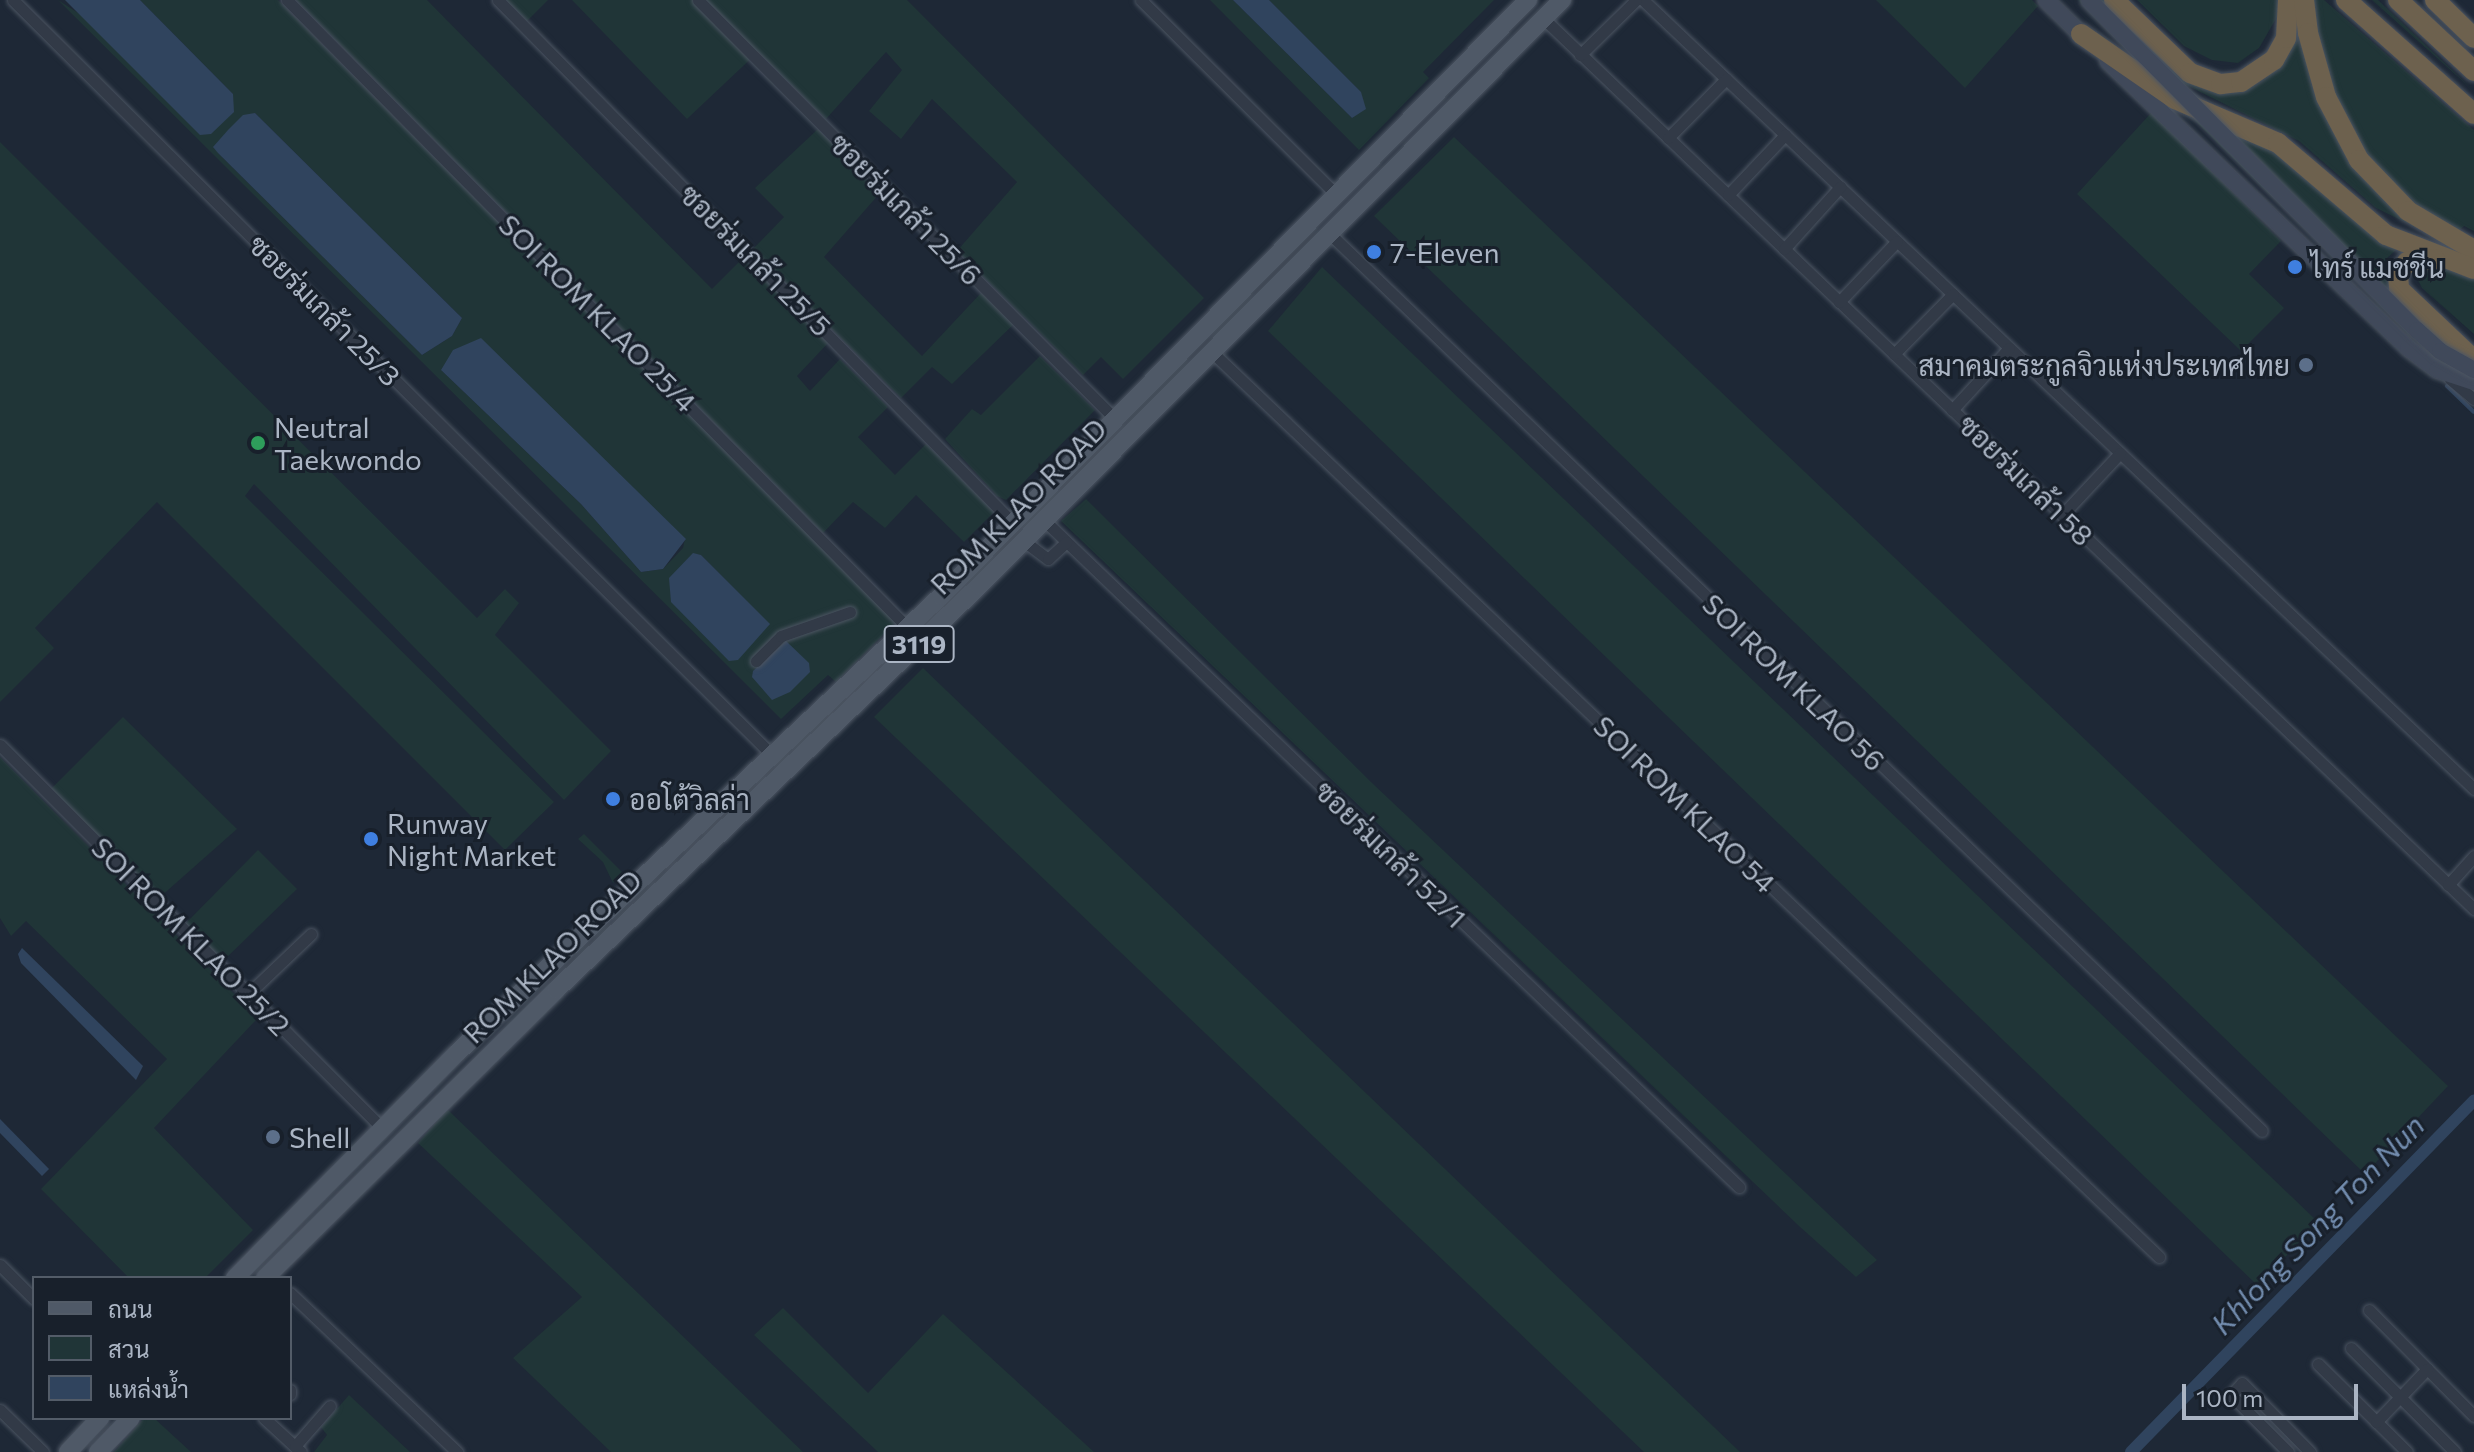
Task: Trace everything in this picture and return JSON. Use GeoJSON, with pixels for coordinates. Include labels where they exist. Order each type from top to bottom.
{"type":"FeatureCollection","features":[{"type":"Feature","properties":{"kind":"highway"},"geometry":{"type":"LineString","coordinates":[[2114,0],[2190,73],[2221,84],[2250,78],[2274,60],[2286,38],[2288,0]]}},
{"type":"Feature","properties":{"kind":"highway"},"geometry":{"type":"LineString","coordinates":[[2304,0],[2308,33],[2326,97],[2353,150],[2380,185],[2408,211],[2474,250]]}},
{"type":"Feature","properties":{"kind":"highway"},"geometry":{"type":"LineString","coordinates":[[2346,0],[2474,114]]}},
{"type":"Feature","properties":{"kind":"highway"},"geometry":{"type":"LineString","coordinates":[[2398,0],[2474,71]]}},
{"type":"Feature","properties":{"kind":"highway"},"geometry":{"type":"LineString","coordinates":[[2435,0],[2474,38]]}},
{"type":"Feature","properties":{"kind":"highway"},"geometry":{"type":"LineString","coordinates":[[2081,34],[2175,99],[2278,143],[2371,225],[2443,259],[2474,269]]}},
{"type":"Feature","properties":{"kind":"highway"},"geometry":{"type":"LineString","coordinates":[[2443,259],[2407,262],[2396,280],[2408,299],[2474,360]]}},
{"type":"Feature","properties":{"kind":"main road","name":"ROM KLAO ROAD"},"geometry":{"type":"LineString","coordinates":[[237,1276],[382,1128],[908,628],[1528,0]]}},
{"type":"Feature","properties":{"kind":"main road","name":"ROM KLAO ROAD"},"geometry":{"type":"LineString","coordinates":[[270,1276],[1045,521],[1328,232],[1562,0]]}},
{"type":"Feature","properties":{"kind":"main road"},"geometry":{"type":"LineString","coordinates":[[2046,0],[2276,224],[2437,370],[2474,382]]}},
{"type":"Feature","properties":{"kind":"main road"},"geometry":{"type":"LineString","coordinates":[[2089,0],[2417,330],[2440,351],[2474,370]]}},
{"type":"Feature","properties":{"kind":"main road"},"geometry":{"type":"LineString","coordinates":[[68,1452],[98,1420]]}},
{"type":"Feature","properties":{"kind":"main road"},"geometry":{"type":"LineString","coordinates":[[98,1452],[129,1420]]}},
{"type":"Feature","properties":{"kind":"street","name":"ซอยร่มเกล้า 25/3"},"geometry":{"type":"LineString","coordinates":[[13,0],[772,755]]}},
{"type":"Feature","properties":{"kind":"street","name":"SOI ROM KLAO 25/4"},"geometry":{"type":"LineString","coordinates":[[287,0],[908,628]]}},
{"type":"Feature","properties":{"kind":"street","name":"ซอยร่มเกล้า 25/5"},"geometry":{"type":"LineString","coordinates":[[498,0],[1012,522]]}},
{"type":"Feature","properties":{"kind":"street","name":"ซอยร่มเกล้า 25/6"},"geometry":{"type":"LineString","coordinates":[[698,0],[1114,418]]}},
{"type":"Feature","properties":{"kind":"street"},"geometry":{"type":"LineString","coordinates":[[1141,0],[1335,193]]}},
{"type":"Feature","properties":{"kind":"street"},"geometry":{"type":"LineString","coordinates":[[1580,55],[1636,0]]}},
{"type":"Feature","properties":{"kind":"street"},"geometry":{"type":"LineString","coordinates":[[1643,0],[2474,789]]}},
{"type":"Feature","properties":{"kind":"street","name":"ซอยร่มเกล้า 58"},"geometry":{"type":"LineString","coordinates":[[1543,18],[2474,909]]}},
{"type":"Feature","properties":{"kind":"street"},"geometry":{"type":"LineString","coordinates":[[1668,138],[1726,79]]}},
{"type":"Feature","properties":{"kind":"street"},"geometry":{"type":"LineString","coordinates":[[1728,195],[1785,135]]}},
{"type":"Feature","properties":{"kind":"street"},"geometry":{"type":"LineString","coordinates":[[1784,249],[1840,187]]}},
{"type":"Feature","properties":{"kind":"street","name":"SOI ROM KLAO 56"},"geometry":{"type":"LineString","coordinates":[[1328,232],[2262,1131]]}},
{"type":"Feature","properties":{"kind":"street"},"geometry":{"type":"LineString","coordinates":[[1839,302],[1897,241]]}},
{"type":"Feature","properties":{"kind":"street"},"geometry":{"type":"LineString","coordinates":[[1894,354],[1953,294]]}},
{"type":"Feature","properties":{"kind":"street"},"geometry":{"type":"LineString","coordinates":[[1952,410],[2009,348]]}},
{"type":"Feature","properties":{"kind":"street","name":"SOI ROM KLAO 54"},"geometry":{"type":"LineString","coordinates":[[1212,352],[2159,1257]]}},
{"type":"Feature","properties":{"kind":"street"},"geometry":{"type":"LineString","coordinates":[[2437,370],[2474,399]]}},
{"type":"Feature","properties":{"kind":"street"},"geometry":{"type":"LineString","coordinates":[[2062,515],[2120,453]]}},
{"type":"Feature","properties":{"kind":"street","name":"ซอยร่มเกล้า 52/1"},"geometry":{"type":"LineString","coordinates":[[1045,521],[1739,1187]]}},
{"type":"Feature","properties":{"kind":"street"},"geometry":{"type":"LineString","coordinates":[[1024,541],[1048,559],[1066,542]]}},
{"type":"Feature","properties":{"kind":"street"},"geometry":{"type":"LineString","coordinates":[[756,661],[781,636],[850,612]]}},
{"type":"Feature","properties":{"kind":"street","name":"SOI ROM KLAO 25/2"},"geometry":{"type":"LineString","coordinates":[[0,745],[382,1128]]}},
{"type":"Feature","properties":{"kind":"street"},"geometry":{"type":"LineString","coordinates":[[2448,885],[2474,856]]}},
{"type":"Feature","properties":{"kind":"street"},"geometry":{"type":"LineString","coordinates":[[248,994],[311,934]]}},
{"type":"Feature","properties":{"kind":"street"},"geometry":{"type":"LineString","coordinates":[[0,1265],[32,1297]]}},
{"type":"Feature","properties":{"kind":"street"},"geometry":{"type":"LineString","coordinates":[[292,1295],[457,1452]]}},
{"type":"Feature","properties":{"kind":"street"},"geometry":{"type":"LineString","coordinates":[[2369,1310],[2474,1416]]}},
{"type":"Feature","properties":{"kind":"street"},"geometry":{"type":"LineString","coordinates":[[2351,1348],[2455,1452]]}},
{"type":"Feature","properties":{"kind":"street"},"geometry":{"type":"LineString","coordinates":[[2318,1364],[2407,1452]]}},
{"type":"Feature","properties":{"kind":"street"},"geometry":{"type":"LineString","coordinates":[[2376,1422],[2427,1369]]}},
{"type":"Feature","properties":{"kind":"street"},"geometry":{"type":"LineString","coordinates":[[2288,1452],[2231,1395],[2242,1383],[2310,1452]]}},
{"type":"Feature","properties":{"kind":"street"},"geometry":{"type":"LineString","coordinates":[[268,1420],[298,1449],[330,1406]]}},
{"type":"Feature","properties":{"kind":"street"},"geometry":{"type":"LineString","coordinates":[[0,1410],[43,1452]]}},
{"type":"Feature","properties":{"kind":"green space"},"geometry":{"type":"Polygon","coordinates":[[[58,0],[233,113],[233,94],[140,0],[278,0],[896,622],[836,682],[828,675],[781,719],[58,0]],[[255,113],[218,153],[422,355],[452,336],[462,318],[255,113]],[[441,370],[581,504],[641,572],[663,569],[683,548],[685,539],[575,432],[441,370]],[[692,554],[769,624],[701,555],[692,554]]]}},
{"type":"Feature","properties":{"kind":"green space"},"geometry":{"type":"Polygon","coordinates":[[[296,0],[427,0],[712,289],[744,257],[830,341],[797,376],[810,391],[840,359],[888,407],[858,437],[895,475],[926,444],[994,512],[964,542],[916,495],[885,528],[853,502],[823,533],[296,0]]]}},
{"type":"Feature","properties":{"kind":"green space"},"geometry":{"type":"Polygon","coordinates":[[[506,0],[548,0],[527,21],[506,0]]]}},
{"type":"Feature","properties":{"kind":"green space"},"geometry":{"type":"Polygon","coordinates":[[[572,0],[907,0],[1204,298],[1123,379],[1101,357],[1083,375],[957,251],[1017,182],[932,99],[901,139],[869,111],[902,70],[886,52],[826,119],[758,52],[687,119],[572,0]]]}},
{"type":"Feature","properties":{"kind":"green space"},"geometry":{"type":"Polygon","coordinates":[[[1210,0],[1233,0],[1352,118],[1361,92],[1269,0],[1494,0],[1423,72],[1429,78],[1359,150],[1210,0]]]}},
{"type":"Feature","properties":{"kind":"green space"},"geometry":{"type":"Polygon","coordinates":[[[1876,0],[2032,0],[2038,6],[1965,88],[1876,0]]]}},
{"type":"Feature","properties":{"kind":"green space"},"geometry":{"type":"Polygon","coordinates":[[[2078,0],[2109,0],[2206,89],[2250,88],[2266,78],[2286,52],[2296,0],[2324,0],[2474,130],[2474,231],[2464,226],[2446,242],[2376,208],[2299,141],[2150,67],[2078,0]]]}},
{"type":"Feature","properties":{"kind":"green space"},"geometry":{"type":"Polygon","coordinates":[[[2137,0],[2278,0],[2277,17],[2259,48],[2238,63],[2212,60],[2184,46],[2137,0]]]}},
{"type":"Feature","properties":{"kind":"green space"},"geometry":{"type":"Polygon","coordinates":[[[2372,0],[2378,0],[2474,91],[2372,0]]]}},
{"type":"Feature","properties":{"kind":"green space"},"geometry":{"type":"Polygon","coordinates":[[[2152,112],[2281,241],[2249,274],[2284,308],[2241,351],[2077,194],[2152,112]]]}},
{"type":"Feature","properties":{"kind":"green space"},"geometry":{"type":"Polygon","coordinates":[[[2188,114],[2279,150],[2396,250],[2386,259],[2386,278],[2399,300],[2407,329],[2188,114]]]}},
{"type":"Feature","properties":{"kind":"green space"},"geometry":{"type":"Polygon","coordinates":[[[818,129],[880,193],[824,257],[922,356],[981,293],[1014,324],[952,384],[932,367],[901,398],[752,250],[784,217],[755,188],[818,129]]]}},
{"type":"Feature","properties":{"kind":"green space"},"geometry":{"type":"Polygon","coordinates":[[[1454,137],[2448,1086],[2365,1174],[1374,216],[1454,137]]]}},
{"type":"Feature","properties":{"kind":"green space"},"geometry":{"type":"Polygon","coordinates":[[[0,142],[477,618],[505,589],[519,603],[495,635],[611,751],[564,800],[254,484],[245,496],[554,802],[505,850],[157,502],[35,628],[54,648],[0,702],[0,142]]]}},
{"type":"Feature","properties":{"kind":"green space"},"geometry":{"type":"Polygon","coordinates":[[[2417,264],[2440,265],[2474,278],[2474,334],[2422,288],[2414,272],[2417,264]]]}},
{"type":"Feature","properties":{"kind":"green space"},"geometry":{"type":"Polygon","coordinates":[[[1322,267],[2318,1222],[2258,1286],[1268,331],[1322,267]]]}},
{"type":"Feature","properties":{"kind":"green space"},"geometry":{"type":"Polygon","coordinates":[[[1040,356],[1095,410],[1006,500],[997,496],[945,439],[972,409],[981,415],[1040,356]]]}},
{"type":"Feature","properties":{"kind":"green space"},"geometry":{"type":"Polygon","coordinates":[[[1086,499],[1371,782],[1877,1260],[1856,1277],[1799,1226],[1061,521],[1086,499]]]}},
{"type":"Feature","properties":{"kind":"green space"},"geometry":{"type":"Polygon","coordinates":[[[923,668],[1740,1452],[1644,1452],[874,717],[923,668]]]}},
{"type":"Feature","properties":{"kind":"green space"},"geometry":{"type":"Polygon","coordinates":[[[123,717],[237,829],[159,898],[51,789],[123,717]]]}},
{"type":"Feature","properties":{"kind":"green space"},"geometry":{"type":"Polygon","coordinates":[[[0,757],[258,1018],[154,1128],[253,1230],[207,1276],[127,1276],[41,1189],[167,1059],[26,921],[11,936],[0,918],[0,757]]]}},
{"type":"Feature","properties":{"kind":"green space"},"geometry":{"type":"Polygon","coordinates":[[[584,834],[623,873],[613,883],[603,862],[578,839],[584,834]]]}},
{"type":"Feature","properties":{"kind":"green space"},"geometry":{"type":"Polygon","coordinates":[[[258,850],[297,889],[222,962],[185,924],[258,850]]]}},
{"type":"Feature","properties":{"kind":"green space"},"geometry":{"type":"Polygon","coordinates":[[[447,1109],[803,1452],[611,1452],[513,1358],[582,1297],[418,1143],[447,1109]]]}},
{"type":"Feature","properties":{"kind":"green space"},"geometry":{"type":"Polygon","coordinates":[[[783,1308],[868,1393],[943,1314],[1094,1452],[878,1452],[754,1335],[783,1308]]]}},
{"type":"Feature","properties":{"kind":"green space"},"geometry":{"type":"Polygon","coordinates":[[[349,1395],[410,1452],[314,1452],[327,1435],[321,1427],[349,1395]]]}},
{"type":"Feature","properties":{"kind":"green space"},"geometry":{"type":"Polygon","coordinates":[[[142,1420],[156,1420],[191,1452],[114,1452],[142,1420]]]}},
{"type":"Feature","properties":{"kind":"water"},"geometry":{"type":"Polygon","coordinates":[[[65,0],[140,0],[233,94],[234,112],[211,134],[200,135],[65,0]]]}},
{"type":"Feature","properties":{"kind":"water"},"geometry":{"type":"Polygon","coordinates":[[[1233,0],[1269,0],[1361,92],[1366,109],[1352,118],[1233,0]]]}},
{"type":"Feature","properties":{"kind":"water"},"geometry":{"type":"Polygon","coordinates":[[[255,113],[462,318],[452,336],[422,355],[218,153],[213,147],[228,130],[243,115],[255,113]]]}},
{"type":"Feature","properties":{"kind":"water"},"geometry":{"type":"Polygon","coordinates":[[[481,338],[686,539],[663,569],[641,572],[581,504],[441,370],[453,350],[481,338]]]}},
{"type":"Feature","properties":{"kind":"water"},"geometry":{"type":"Polygon","coordinates":[[[693,553],[701,555],[770,624],[738,660],[729,661],[671,602],[669,578],[693,553]]]}},
{"type":"Feature","properties":{"kind":"water"},"geometry":{"type":"Polygon","coordinates":[[[786,641],[809,663],[810,672],[790,692],[772,700],[752,677],[753,671],[786,641]]]}},
{"type":"Feature","properties":{"kind":"water"},"geometry":{"type":"Polygon","coordinates":[[[22,948],[143,1066],[136,1080],[21,963],[18,954],[22,948]]]}},
{"type":"Feature","properties":{"kind":"water"},"geometry":{"type":"Polygon","coordinates":[[[0,1119],[49,1169],[42,1176],[0,1133],[0,1119]]]}},
{"type":"Feature","properties":{"kind":"waterway"},"geometry":{"type":"LineString","coordinates":[[2447,386],[2474,412]]}},
{"type":"Feature","properties":{"kind":"waterway","name":"Khlong Song Ton Nun"},"geometry":{"type":"LineString","coordinates":[[2131,1452],[2474,1101]]}},
{"type":"Feature","properties":{"kind":"place","name":"7-Eleven"},"geometry":{"type":"Point","coordinates":[1374,252]}},
{"type":"Feature","properties":{"kind":"place","name":"ไทร์ แมชชีน"},"geometry":{"type":"Point","coordinates":[2295,267]}},
{"type":"Feature","properties":{"kind":"place","name":"สมาคมตระกูลจิวแห่งประเทศไทย"},"geometry":{"type":"Point","coordinates":[2306,365]}},
{"type":"Feature","properties":{"kind":"place","name":"Neutral Taekwondo"},"geometry":{"type":"Point","coordinates":[258,443]}},
{"type":"Feature","properties":{"kind":"place","name":"ออโต้วิลล่า"},"geometry":{"type":"Point","coordinates":[613,799]}},
{"type":"Feature","properties":{"kind":"place","name":"Runway Night Market"},"geometry":{"type":"Point","coordinates":[371,839]}},
{"type":"Feature","properties":{"kind":"place","name":"Shell"},"geometry":{"type":"Point","coordinates":[273,1137]}}]}
